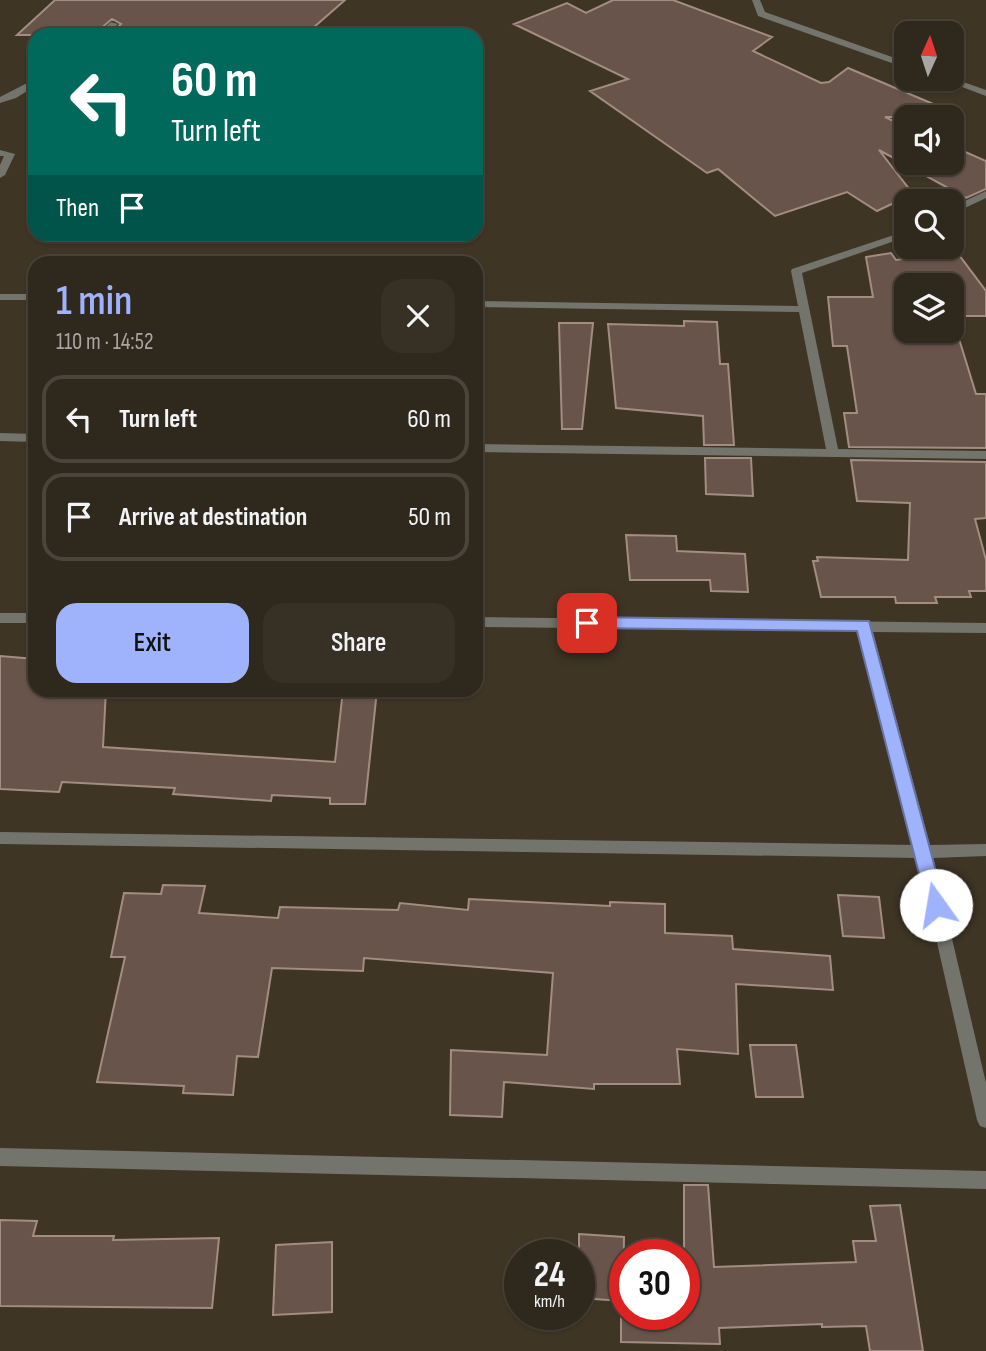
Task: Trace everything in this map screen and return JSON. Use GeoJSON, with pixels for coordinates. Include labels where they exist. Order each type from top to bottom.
{"type":"FeatureCollection","features":[{"type":"Feature","properties":{"kind":"street"},"geometry":{"type":"LineString","coordinates":[[756,0],[761,14],[894,61]]}},
{"type":"Feature","properties":{"kind":"street"},"geometry":{"type":"LineString","coordinates":[[109,28],[114,24]]}},
{"type":"Feature","properties":{"kind":"street"},"geometry":{"type":"LineString","coordinates":[[964,85],[986,93]]}},
{"type":"Feature","properties":{"kind":"street"},"geometry":{"type":"LineString","coordinates":[[0,100],[28,86]]}},
{"type":"Feature","properties":{"kind":"street"},"geometry":{"type":"LineString","coordinates":[[0,153],[10,154],[0,175]]}},
{"type":"Feature","properties":{"kind":"street"},"geometry":{"type":"LineString","coordinates":[[964,206],[986,194]]}},
{"type":"Feature","properties":{"kind":"street"},"geometry":{"type":"LineString","coordinates":[[833,452],[796,271],[894,238]]}},
{"type":"Feature","properties":{"kind":"street"},"geometry":{"type":"LineString","coordinates":[[0,297],[28,297]]}},
{"type":"Feature","properties":{"kind":"street"},"geometry":{"type":"LineString","coordinates":[[483,304],[804,309]]}},
{"type":"Feature","properties":{"kind":"street"},"geometry":{"type":"LineString","coordinates":[[0,437],[28,438]]}},
{"type":"Feature","properties":{"kind":"street"},"geometry":{"type":"LineString","coordinates":[[483,448],[986,455]]}},
{"type":"Feature","properties":{"kind":"street"},"geometry":{"type":"LineString","coordinates":[[0,618],[28,618]]}},
{"type":"Feature","properties":{"kind":"street"},"geometry":{"type":"LineString","coordinates":[[483,622],[986,628]]}},
{"type":"Feature","properties":{"kind":"street"},"geometry":{"type":"LineString","coordinates":[[864,625],[924,852],[986,1120]]}},
{"type":"Feature","properties":{"kind":"street"},"geometry":{"type":"LineString","coordinates":[[0,838],[924,852],[986,850]]}},
{"type":"Feature","properties":{"kind":"street"},"geometry":{"type":"LineString","coordinates":[[0,1157],[986,1180]]}},
{"type":"Feature","properties":{"kind":"building"},"geometry":{"type":"Polygon","coordinates":[[[55,0],[345,0],[313,28],[117,28],[121,24],[112,19],[101,28],[28,28],[28,35],[17,35],[55,0]]]}},
{"type":"Feature","properties":{"kind":"building"},"geometry":{"type":"Polygon","coordinates":[[[613,0],[673,0],[772,37],[753,51],[821,83],[829,82],[848,68],[894,87],[894,91],[902,91],[936,105],[894,105],[894,117],[885,117],[894,121],[894,158],[879,150],[894,169],[894,175],[898,175],[909,189],[894,189],[894,203],[877,211],[847,192],[775,216],[718,169],[707,173],[590,91],[628,79],[514,24],[567,3],[586,13],[613,0]]]}},
{"type":"Feature","properties":{"kind":"building"},"geometry":{"type":"Polygon","coordinates":[[[964,151],[986,161],[986,189],[966,198],[964,189],[950,189],[924,175],[964,175],[964,151]]]}},
{"type":"Feature","properties":{"kind":"building"},"geometry":{"type":"Polygon","coordinates":[[[891,253],[895,259],[962,259],[986,291],[986,316],[964,316],[964,273],[894,273],[894,343],[960,343],[976,394],[986,394],[986,448],[849,447],[844,413],[857,413],[847,346],[833,346],[828,297],[873,297],[866,257],[891,253]]]}},
{"type":"Feature","properties":{"kind":"building"},"geometry":{"type":"Polygon","coordinates":[[[684,321],[717,322],[720,364],[728,364],[734,445],[704,445],[703,416],[616,408],[608,324],[684,326],[684,321]]]}},
{"type":"Feature","properties":{"kind":"building"},"geometry":{"type":"Polygon","coordinates":[[[559,323],[593,323],[582,429],[562,429],[559,323]]]}},
{"type":"Feature","properties":{"kind":"building"},"geometry":{"type":"Polygon","coordinates":[[[705,458],[751,458],[753,496],[706,494],[705,458]]]}},
{"type":"Feature","properties":{"kind":"building"},"geometry":{"type":"Polygon","coordinates":[[[851,460],[986,462],[986,518],[975,519],[986,560],[986,591],[969,591],[971,597],[935,597],[937,603],[896,603],[895,597],[821,597],[813,561],[818,561],[817,557],[908,560],[910,503],[857,501],[851,460]]]}},
{"type":"Feature","properties":{"kind":"building"},"geometry":{"type":"Polygon","coordinates":[[[626,535],[676,536],[677,551],[745,554],[748,592],[711,591],[710,580],[630,580],[626,535]]]}},
{"type":"Feature","properties":{"kind":"building"},"geometry":{"type":"Polygon","coordinates":[[[0,656],[28,658],[28,697],[106,697],[103,747],[335,762],[342,697],[376,697],[365,804],[330,804],[330,798],[272,795],[271,801],[173,794],[175,788],[62,782],[59,792],[0,789],[0,656]]]}},
{"type":"Feature","properties":{"kind":"building"},"geometry":{"type":"Polygon","coordinates":[[[163,885],[205,886],[199,913],[278,918],[280,907],[398,910],[400,903],[468,910],[469,899],[610,906],[610,902],[665,904],[665,933],[732,936],[733,949],[830,956],[833,990],[736,984],[738,1054],[677,1049],[680,1084],[594,1084],[594,1089],[504,1082],[502,1117],[450,1115],[451,1050],[547,1055],[553,973],[364,958],[363,971],[272,968],[258,1057],[237,1056],[233,1095],[183,1093],[184,1086],[97,1082],[125,957],[111,957],[124,893],[161,894],[163,885]]]}},
{"type":"Feature","properties":{"kind":"building"},"geometry":{"type":"Polygon","coordinates":[[[838,895],[879,897],[884,938],[843,936],[838,895]]]}},
{"type":"Feature","properties":{"kind":"building"},"geometry":{"type":"Polygon","coordinates":[[[750,1045],[796,1045],[803,1097],[756,1097],[750,1045]]]}},
{"type":"Feature","properties":{"kind":"building"},"geometry":{"type":"Polygon","coordinates":[[[684,1185],[708,1185],[714,1267],[856,1262],[853,1241],[876,1241],[870,1206],[900,1205],[923,1351],[870,1351],[866,1326],[822,1327],[822,1324],[719,1328],[720,1344],[621,1342],[621,1330],[700,1330],[700,1239],[684,1239],[684,1185]]]}},
{"type":"Feature","properties":{"kind":"building"},"geometry":{"type":"Polygon","coordinates":[[[0,1220],[37,1221],[33,1236],[114,1236],[113,1240],[219,1238],[212,1308],[0,1306],[0,1220]]]}},
{"type":"Feature","properties":{"kind":"building"},"geometry":{"type":"Polygon","coordinates":[[[579,1234],[624,1237],[609,1239],[609,1300],[595,1299],[595,1239],[579,1239],[579,1234]]]}},
{"type":"Feature","properties":{"kind":"building"},"geometry":{"type":"Polygon","coordinates":[[[332,1242],[332,1312],[273,1315],[276,1245],[332,1242]]]}},
{"type":"Feature","properties":{"kind":"route"},"geometry":{"type":"LineString","coordinates":[[587,623],[864,625],[936,905]]}}]}
